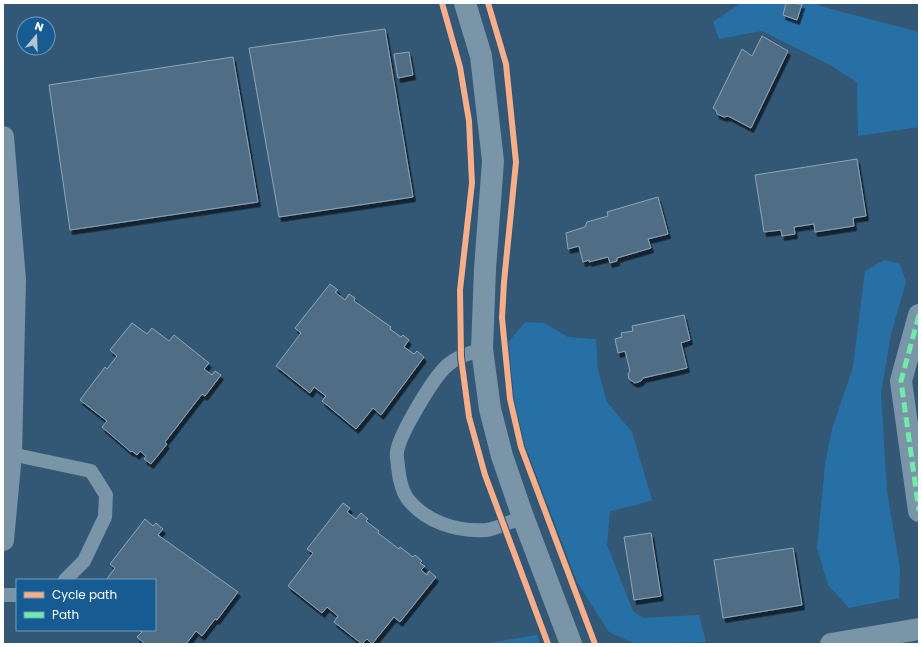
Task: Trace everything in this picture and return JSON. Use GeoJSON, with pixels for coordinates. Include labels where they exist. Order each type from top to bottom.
{"type":"FeatureCollection","features":[{"type":"Feature","properties":{"kind":"street"},"geometry":{"type":"LineString","coordinates":[[465,3],[481,56],[493,161],[485,269],[482,349],[490,409],[502,456],[523,517],[571,644]]}},
{"type":"Feature","properties":{"kind":"street"},"geometry":{"type":"LineString","coordinates":[[3,137],[15,280],[11,454],[3,540]]}},
{"type":"Feature","properties":{"kind":"street"},"geometry":{"type":"LineString","coordinates":[[919,315],[901,381],[919,511]]}},
{"type":"Feature","properties":{"kind":"street"},"geometry":{"type":"LineString","coordinates":[[831,644],[919,629]]}},
{"type":"Feature","properties":{"kind":"lane"},"geometry":{"type":"LineString","coordinates":[[482,349],[447,364],[433,380],[412,417],[397,452],[399,475],[407,498],[426,516],[444,525],[462,529],[487,530],[523,517]]}},
{"type":"Feature","properties":{"kind":"lane"},"geometry":{"type":"LineString","coordinates":[[11,454],[91,471],[106,495],[105,518],[84,561],[66,579]]}},
{"type":"Feature","properties":{"kind":"lane"},"geometry":{"type":"LineString","coordinates":[[3,595],[16,595]]}},
{"type":"Feature","properties":{"kind":"shaded area"},"geometry":{"type":"Polygon","coordinates":[[[741,3],[816,3],[820,6],[919,32],[919,127],[858,136],[857,82],[828,64],[762,31],[719,39],[713,22],[741,3]]]}},
{"type":"Feature","properties":{"kind":"shaded area"},"geometry":{"type":"Polygon","coordinates":[[[884,260],[900,264],[906,282],[891,334],[881,393],[887,492],[900,569],[899,598],[849,608],[828,585],[817,548],[825,465],[832,429],[853,367],[865,271],[884,260]]]}},
{"type":"Feature","properties":{"kind":"shaded area"},"geometry":{"type":"Polygon","coordinates":[[[525,322],[544,323],[568,337],[596,339],[598,370],[607,402],[632,432],[652,500],[610,511],[607,545],[633,611],[643,618],[699,615],[706,642],[636,644],[609,632],[577,582],[513,414],[506,345],[525,322]]]}},
{"type":"Feature","properties":{"kind":"shaded area"},"geometry":{"type":"Polygon","coordinates":[[[537,635],[540,644],[483,644],[537,635]]]}},
{"type":"Feature","properties":{"kind":"building"},"geometry":{"type":"Polygon","coordinates":[[[786,3],[802,4],[797,20],[783,15],[786,3]]]}},
{"type":"Feature","properties":{"kind":"building"},"geometry":{"type":"Polygon","coordinates":[[[385,29],[413,197],[279,217],[249,48],[385,29]]]}},
{"type":"Feature","properties":{"kind":"building"},"geometry":{"type":"Polygon","coordinates":[[[762,36],[788,51],[751,128],[728,116],[724,117],[717,114],[716,110],[713,108],[742,49],[752,56],[762,36]]]}},
{"type":"Feature","properties":{"kind":"building"},"geometry":{"type":"Polygon","coordinates":[[[409,52],[413,75],[398,78],[394,54],[409,52]]]}},
{"type":"Feature","properties":{"kind":"building"},"geometry":{"type":"Polygon","coordinates":[[[233,57],[258,202],[70,230],[49,85],[233,57]]]}},
{"type":"Feature","properties":{"kind":"building"},"geometry":{"type":"Polygon","coordinates":[[[857,159],[866,216],[853,218],[854,226],[815,232],[814,224],[794,227],[795,234],[782,236],[781,230],[764,232],[755,175],[857,159]]]}},
{"type":"Feature","properties":{"kind":"building"},"geometry":{"type":"Polygon","coordinates":[[[658,197],[668,234],[648,239],[651,248],[617,258],[617,261],[610,263],[608,257],[583,262],[579,246],[568,249],[566,233],[585,227],[587,222],[608,216],[607,212],[658,197]]]}},
{"type":"Feature","properties":{"kind":"building"},"geometry":{"type":"Polygon","coordinates":[[[330,284],[338,290],[335,292],[345,300],[349,294],[355,298],[354,301],[391,327],[390,329],[401,337],[403,335],[409,340],[404,347],[414,354],[417,351],[424,357],[381,415],[373,408],[356,429],[322,401],[326,396],[314,387],[310,393],[276,366],[301,333],[295,328],[330,284]]]}},
{"type":"Feature","properties":{"kind":"building"},"geometry":{"type":"Polygon","coordinates":[[[684,315],[690,340],[681,343],[687,368],[643,378],[641,381],[635,383],[629,379],[628,374],[630,371],[625,351],[618,353],[615,339],[622,337],[621,333],[633,331],[632,326],[684,315]]]}},
{"type":"Feature","properties":{"kind":"building"},"geometry":{"type":"Polygon","coordinates":[[[132,323],[147,334],[152,328],[169,341],[174,335],[209,363],[204,369],[212,375],[215,371],[221,375],[205,396],[202,394],[165,442],[167,444],[151,464],[144,459],[146,456],[140,451],[137,455],[132,451],[131,452],[102,427],[107,421],[80,400],[105,367],[107,369],[117,356],[110,350],[132,323]]]}},
{"type":"Feature","properties":{"kind":"building"},"geometry":{"type":"Polygon","coordinates":[[[343,503],[350,508],[347,512],[356,519],[361,513],[368,519],[366,521],[379,531],[378,533],[399,549],[400,547],[413,557],[415,555],[422,561],[420,563],[425,566],[421,570],[427,575],[429,571],[436,577],[400,622],[394,617],[372,644],[367,639],[362,644],[334,622],[338,616],[327,607],[322,613],[288,586],[313,553],[307,549],[343,503]]]}},
{"type":"Feature","properties":{"kind":"building"},"geometry":{"type":"Polygon","coordinates":[[[145,519],[153,526],[156,523],[163,529],[158,535],[238,592],[217,620],[215,619],[202,636],[196,631],[186,644],[145,644],[137,637],[142,632],[140,631],[156,631],[156,579],[107,579],[115,568],[110,564],[145,519]]]}},
{"type":"Feature","properties":{"kind":"building"},"geometry":{"type":"Polygon","coordinates":[[[651,533],[661,596],[634,600],[624,537],[651,533]]]}},
{"type":"Feature","properties":{"kind":"building"},"geometry":{"type":"Polygon","coordinates":[[[793,548],[802,605],[723,618],[714,560],[793,548]]]}},
{"type":"Feature","properties":{"kind":"marked path"},"geometry":{"type":"LineString","coordinates":[[919,315],[901,381],[919,511]]}},
{"type":"Feature","properties":{"kind":"cycle path"},"geometry":{"type":"LineString","coordinates":[[442,3],[460,67],[469,121],[472,183],[460,290],[461,357],[469,417],[485,475],[548,644]]}},
{"type":"Feature","properties":{"kind":"cycle path"},"geometry":{"type":"LineString","coordinates":[[488,3],[506,64],[516,162],[504,282],[502,318],[510,399],[521,447],[595,644]]}}]}
